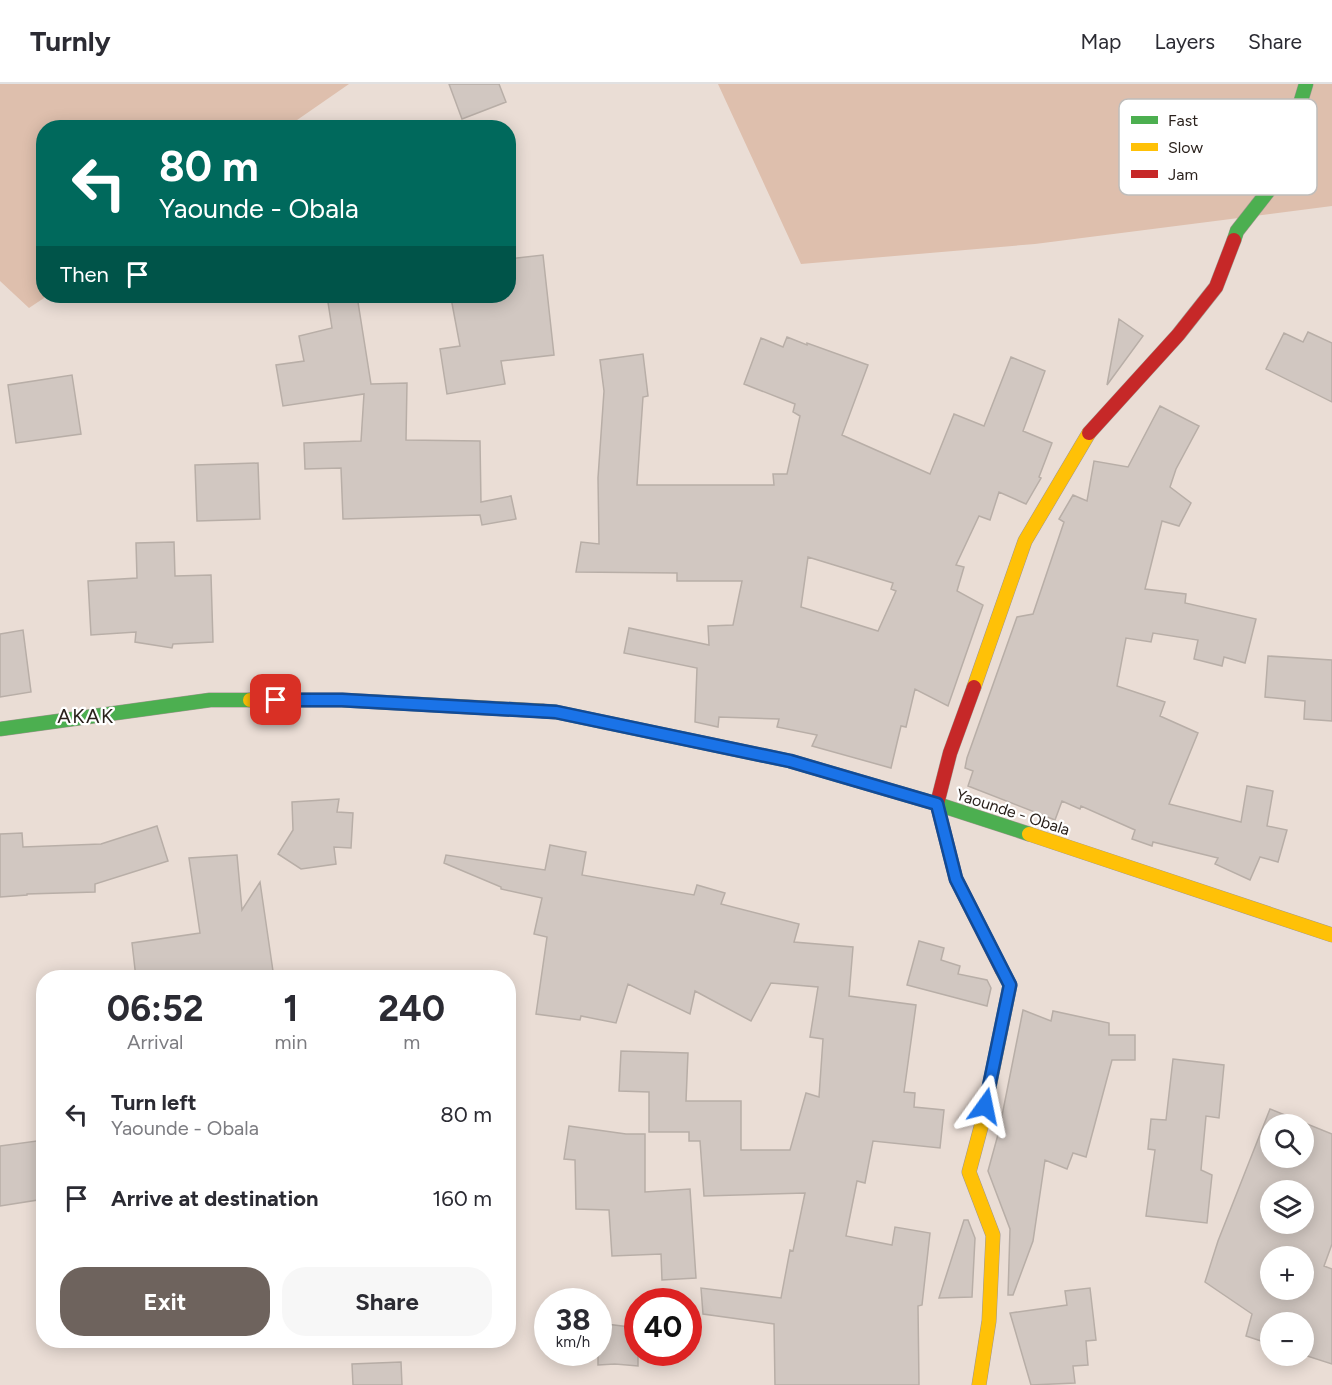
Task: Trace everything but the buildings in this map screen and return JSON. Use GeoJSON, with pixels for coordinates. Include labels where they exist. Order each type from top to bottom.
{"type":"FeatureCollection","features":[{"type":"Feature","properties":{"kind":"main road"},"geometry":{"type":"LineString","coordinates":[[1301,99],[1306,84]]}},
{"type":"Feature","properties":{"kind":"main road"},"geometry":{"type":"LineString","coordinates":[[979,1385],[989,1321],[993,1234],[969,1172],[981,1127],[1010,985],[956,879],[937,804],[950,753],[1025,541],[1092,428],[1179,335],[1216,287],[1237,231],[1265,195]]}},
{"type":"Feature","properties":{"kind":"main road","name":"Yaounde - Obala"},"geometry":{"type":"LineString","coordinates":[[0,729],[210,700],[342,700],[556,712],[790,761],[937,804],[1332,935]]}},
{"type":"Feature","properties":{"kind":"shaded area"},"geometry":{"type":"Polygon","coordinates":[[[0,84],[349,84],[297,120],[36,120],[36,303],[29,308],[0,281],[0,84]]]}},
{"type":"Feature","properties":{"kind":"shaded area"},"geometry":{"type":"Polygon","coordinates":[[[718,84],[1332,84],[1332,206],[1035,244],[801,264],[718,84]]]}},
{"type":"Feature","properties":{"kind":"traffic: fast"},"geometry":{"type":"LineString","coordinates":[[1301,99],[1306,84]]}},
{"type":"Feature","properties":{"kind":"traffic: fast"},"geometry":{"type":"LineString","coordinates":[[1234,240],[1237,231],[1265,195]]}},
{"type":"Feature","properties":{"kind":"traffic: fast"},"geometry":{"type":"LineString","coordinates":[[0,729],[210,700],[250,700]]}},
{"type":"Feature","properties":{"kind":"traffic: fast"},"geometry":{"type":"LineString","coordinates":[[543,711],[790,761],[937,804],[1029,834]]}},
{"type":"Feature","properties":{"kind":"traffic: slow"},"geometry":{"type":"LineString","coordinates":[[974,687],[1025,541],[1089,433]]}},
{"type":"Feature","properties":{"kind":"traffic: slow"},"geometry":{"type":"LineString","coordinates":[[250,700],[342,700],[543,711]]}},
{"type":"Feature","properties":{"kind":"traffic: slow"},"geometry":{"type":"LineString","coordinates":[[1029,834],[1332,935]]}},
{"type":"Feature","properties":{"kind":"traffic: slow"},"geometry":{"type":"LineString","coordinates":[[979,1385],[989,1321],[993,1235],[969,1172],[981,1127],[1010,985],[1002,970]]}},
{"type":"Feature","properties":{"kind":"traffic: jam"},"geometry":{"type":"LineString","coordinates":[[1089,433],[1178,335],[1216,287],[1234,240]]}},
{"type":"Feature","properties":{"kind":"traffic: jam"},"geometry":{"type":"LineString","coordinates":[[974,687],[950,753],[937,804],[956,879],[1002,970]]}},
{"type":"Feature","properties":{"kind":"district","name":"AKAK"},"geometry":{"type":"Point","coordinates":[86,716]}},
{"type":"Feature","properties":{"kind":"route"},"geometry":{"type":"LineString","coordinates":[[276,700],[342,700],[556,712],[790,761],[937,804],[956,879],[1010,985],[985,1106]]}}]}
